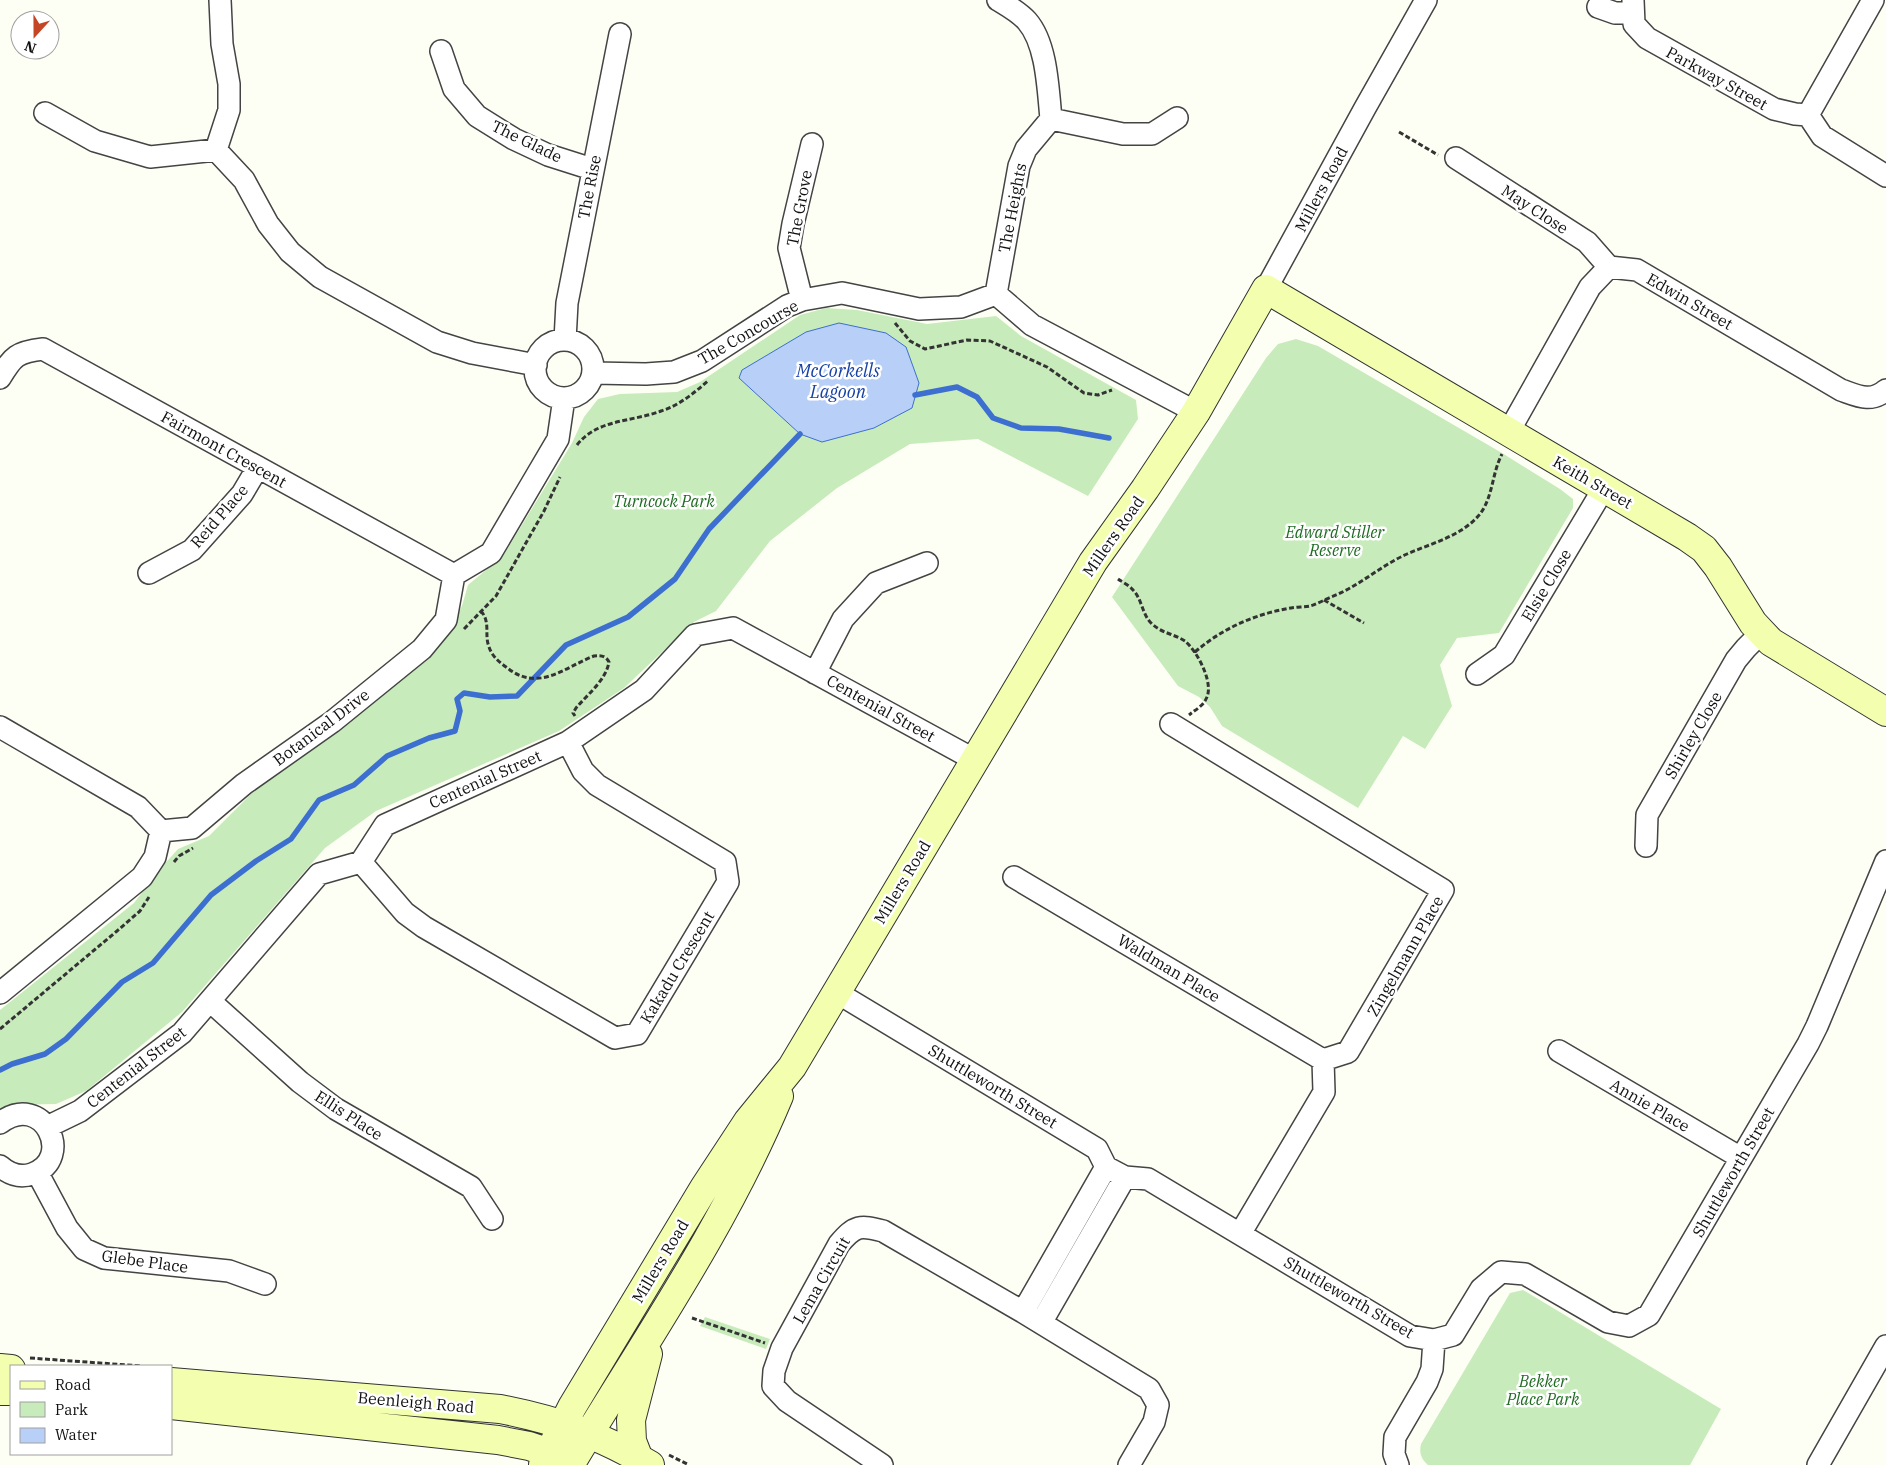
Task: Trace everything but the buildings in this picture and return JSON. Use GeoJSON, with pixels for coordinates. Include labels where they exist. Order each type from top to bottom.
{"type":"FeatureCollection","features":[{"type":"Feature","properties":{"kind":"street"},"geometry":{"type":"LineString","coordinates":[[216,150],[229,110],[229,84],[222,44],[220,0]]}},
{"type":"Feature","properties":{"kind":"street"},"geometry":{"type":"LineString","coordinates":[[998,0],[1027,21],[1037,38],[1047,78],[1051,118],[1123,134],[1152,134],[1177,118]]}},
{"type":"Feature","properties":{"kind":"street"},"geometry":{"type":"LineString","coordinates":[[1873,0],[1808,115],[1822,136],[1886,176]]}},
{"type":"Feature","properties":{"kind":"street","name":"Millers Road"},"geometry":{"type":"LineString","coordinates":[[564,1461],[589,1433],[698,1258],[763,1136],[792,1067],[1093,562],[1145,489],[1196,412],[1266,289],[1419,3]]}},
{"type":"Feature","properties":{"kind":"street","name":"Parkway Street"},"geometry":{"type":"LineString","coordinates":[[1598,7],[1615,14],[1633,7],[1634,24],[1648,38],[1667,50],[1774,110],[1808,115]]}},
{"type":"Feature","properties":{"kind":"street","name":"The Rise"},"geometry":{"type":"LineString","coordinates":[[565,340],[567,303],[620,34]]}},
{"type":"Feature","properties":{"kind":"street","name":"The Glade"},"geometry":{"type":"LineString","coordinates":[[440,51],[454,89],[477,116],[522,143],[548,155],[592,169]]}},
{"type":"Feature","properties":{"kind":"street"},"geometry":{"type":"LineString","coordinates":[[45,113],[95,141],[150,157],[216,150]]}},
{"type":"Feature","properties":{"kind":"street","name":"The Heights"},"geometry":{"type":"LineString","coordinates":[[996,294],[1019,166],[1026,150],[1051,118]]}},
{"type":"Feature","properties":{"kind":"street","name":"The Grove"},"geometry":{"type":"LineString","coordinates":[[802,300],[789,248],[812,144]]}},
{"type":"Feature","properties":{"kind":"street"},"geometry":{"type":"LineString","coordinates":[[216,150],[244,180],[268,224],[290,252],[320,277],[437,342],[472,353],[536,365]]}},
{"type":"Feature","properties":{"kind":"street","name":"May Close"},"geometry":{"type":"LineString","coordinates":[[1456,158],[1587,242],[1609,267]]}},
{"type":"Feature","properties":{"kind":"street"},"geometry":{"type":"LineString","coordinates":[[1505,443],[1590,287],[1609,267]]}},
{"type":"Feature","properties":{"kind":"street","name":"Edwin Street"},"geometry":{"type":"LineString","coordinates":[[1609,267],[1637,270],[1841,390],[1866,399],[1879,396],[1886,390]]}},
{"type":"Feature","properties":{"kind":"street","name":"Keith Street"},"geometry":{"type":"LineString","coordinates":[[1266,289],[1505,443],[1604,488],[1687,537],[1704,549],[1761,633],[1771,642],[1886,712]]}},
{"type":"Feature","properties":{"kind":"street","name":"The Concourse"},"geometry":{"type":"LineString","coordinates":[[593,372],[646,374],[674,372],[702,361],[787,306],[802,300],[842,293],[919,309],[961,306],[996,294]]}},
{"type":"Feature","properties":{"kind":"street"},"geometry":{"type":"LineString","coordinates":[[996,294],[1032,325],[1196,412]]}},
{"type":"Feature","properties":{"kind":"street"},"geometry":{"type":"LineString","coordinates":[[565,340],[580,345],[586,350],[591,357],[593,372],[588,385],[583,390],[571,397],[564,398],[557,397],[545,390],[537,379],[536,365],[541,352],[546,347],[565,340]]}},
{"type":"Feature","properties":{"kind":"street","name":"Fairmont Crescent"},"geometry":{"type":"LineString","coordinates":[[0,378],[10,361],[23,352],[43,350],[454,575]]}},
{"type":"Feature","properties":{"kind":"street"},"geometry":{"type":"LineString","coordinates":[[454,575],[491,553],[558,439],[564,398]]}},
{"type":"Feature","properties":{"kind":"street","name":"Reid Place"},"geometry":{"type":"LineString","coordinates":[[149,573],[192,550],[242,494],[258,467]]}},
{"type":"Feature","properties":{"kind":"street","name":"Elsie Close"},"geometry":{"type":"LineString","coordinates":[[1477,674],[1504,655],[1604,488]]}},
{"type":"Feature","properties":{"kind":"street"},"geometry":{"type":"LineString","coordinates":[[815,672],[843,619],[876,583],[927,563]]}},
{"type":"Feature","properties":{"kind":"street","name":"Botanical Drive"},"geometry":{"type":"LineString","coordinates":[[161,832],[192,828],[244,784],[332,722],[422,648],[446,620],[454,575]]}},
{"type":"Feature","properties":{"kind":"street","name":"Centenial Street"},"geometry":{"type":"LineString","coordinates":[[48,1127],[80,1111],[182,1033],[319,874],[361,862],[385,825],[576,736],[644,690],[695,635],[733,628],[975,760]]}},
{"type":"Feature","properties":{"kind":"street","name":"Shirley Close"},"geometry":{"type":"LineString","coordinates":[[1646,846],[1647,814],[1736,660],[1761,633]]}},
{"type":"Feature","properties":{"kind":"street","name":"Zingelmann Place"},"geometry":{"type":"LineString","coordinates":[[1171,724],[1443,890],[1348,1052],[1323,1060]]}},
{"type":"Feature","properties":{"kind":"street"},"geometry":{"type":"LineString","coordinates":[[0,727],[138,807],[161,832],[154,857],[142,877],[0,993]]}},
{"type":"Feature","properties":{"kind":"street","name":"Kakadu Crescent"},"geometry":{"type":"LineString","coordinates":[[361,862],[405,913],[424,928],[615,1038],[636,1034],[728,882],[725,862],[597,786],[583,771],[576,736]]}},
{"type":"Feature","properties":{"kind":"street","name":"Shuttleworth Street"},"geometry":{"type":"LineString","coordinates":[[836,992],[1098,1149],[1115,1172],[1148,1179],[1410,1336],[1434,1340],[1453,1335],[1481,1289],[1502,1272],[1525,1274],[1608,1322],[1630,1326],[1649,1315],[1817,1026],[1886,861]]}},
{"type":"Feature","properties":{"kind":"street","name":"Waldman Place"},"geometry":{"type":"LineString","coordinates":[[1014,877],[1323,1060]]}},
{"type":"Feature","properties":{"kind":"street","name":"Ellis Place"},"geometry":{"type":"LineString","coordinates":[[210,1001],[300,1082],[336,1109],[471,1187],[492,1219]]}},
{"type":"Feature","properties":{"kind":"street","name":"Annie Place"},"geometry":{"type":"LineString","coordinates":[[1559,1051],[1741,1158]]}},
{"type":"Feature","properties":{"kind":"street"},"geometry":{"type":"LineString","coordinates":[[1240,1234],[1324,1092],[1323,1060]]}},
{"type":"Feature","properties":{"kind":"street","name":"Millers Road"},"geometry":{"type":"LineString","coordinates":[[564,1461],[563,1425],[704,1188],[748,1121],[792,1067]]}},
{"type":"Feature","properties":{"kind":"street"},"geometry":{"type":"LineString","coordinates":[[0,1123],[8,1117],[19,1114],[30,1115],[40,1119],[48,1127],[52,1136],[53,1150],[49,1160],[37,1172],[27,1176],[16,1175],[0,1166]]}},
{"type":"Feature","properties":{"kind":"street","name":"Glebe Place"},"geometry":{"type":"LineString","coordinates":[[37,1172],[67,1228],[84,1249],[104,1258],[229,1271],[266,1284]]}},
{"type":"Feature","properties":{"kind":"street"},"geometry":{"type":"LineString","coordinates":[[1023,1312],[1115,1172]]}},
{"type":"Feature","properties":{"kind":"street"},"geometry":{"type":"LineString","coordinates":[[1041,1323],[1115,1172]]}},
{"type":"Feature","properties":{"kind":"street","name":"Lema Circuit"},"geometry":{"type":"LineString","coordinates":[[882,1465],[787,1401],[774,1386],[774,1371],[782,1348],[839,1244],[851,1230],[867,1227],[883,1231],[1023,1312],[1149,1389],[1158,1405],[1154,1422],[1128,1465]]}},
{"type":"Feature","properties":{"kind":"street"},"geometry":{"type":"LineString","coordinates":[[644,1462],[632,1441],[631,1420],[654,1328]]}},
{"type":"Feature","properties":{"kind":"street"},"geometry":{"type":"LineString","coordinates":[[1398,1465],[1394,1454],[1395,1437],[1427,1382],[1432,1369],[1434,1340]]}},
{"type":"Feature","properties":{"kind":"street"},"geometry":{"type":"LineString","coordinates":[[1818,1465],[1886,1346]]}},
{"type":"Feature","properties":{"kind":"street","name":"Beenleigh Road"},"geometry":{"type":"LineString","coordinates":[[172,1382],[471,1406],[531,1415],[589,1433],[644,1462]]}},
{"type":"Feature","properties":{"kind":"street","name":"Beenleigh Road"},"geometry":{"type":"LineString","coordinates":[[172,1405],[498,1440],[564,1461]]}},
{"type":"Feature","properties":{"kind":"path"},"geometry":{"type":"LineString","coordinates":[[1399,132],[1436,155],[1456,158]]}},
{"type":"Feature","properties":{"kind":"path"},"geometry":{"type":"LineString","coordinates":[[886,321],[894,323],[910,341],[925,349],[967,340],[990,342],[1047,367],[1084,393],[1098,395],[1118,388]]}},
{"type":"Feature","properties":{"kind":"path"},"geometry":{"type":"LineString","coordinates":[[573,450],[585,434],[604,426],[661,412],[685,401],[712,378]]}},
{"type":"Feature","properties":{"kind":"path"},"geometry":{"type":"LineString","coordinates":[[1195,652],[1224,630],[1262,615],[1291,608],[1310,606],[1334,596],[1405,555],[1456,533],[1471,523],[1481,513],[1488,499],[1496,465],[1505,443]]}},
{"type":"Feature","properties":{"kind":"path"},"geometry":{"type":"LineString","coordinates":[[461,633],[496,596],[544,511],[561,476]]}},
{"type":"Feature","properties":{"kind":"path"},"geometry":{"type":"LineString","coordinates":[[1118,579],[1134,590],[1145,617],[1153,625],[1186,642],[1195,652],[1207,678],[1209,691],[1201,706],[1171,724]]}},
{"type":"Feature","properties":{"kind":"path"},"geometry":{"type":"LineString","coordinates":[[1324,600],[1364,623]]}},
{"type":"Feature","properties":{"kind":"path"},"geometry":{"type":"LineString","coordinates":[[481,611],[486,618],[487,637],[491,653],[516,675],[529,679],[539,678],[563,671],[594,656],[600,655],[608,659],[608,668],[605,675],[574,710],[576,736]]}},
{"type":"Feature","properties":{"kind":"path"},"geometry":{"type":"LineString","coordinates":[[173,864],[179,856],[200,845]]}},
{"type":"Feature","properties":{"kind":"path"},"geometry":{"type":"LineString","coordinates":[[0,1029],[140,911],[150,896]]}},
{"type":"Feature","properties":{"kind":"path"},"geometry":{"type":"LineString","coordinates":[[692,1318],[782,1348]]}},
{"type":"Feature","properties":{"kind":"path"},"geometry":{"type":"LineString","coordinates":[[20,1364],[81,1365]]}},
{"type":"Feature","properties":{"kind":"green space","name":"Turncock Park"},"geometry":{"type":"Polygon","coordinates":[[[826,308],[857,310],[927,324],[996,316],[1021,336],[1136,400],[1138,419],[1088,496],[978,439],[910,444],[837,488],[770,541],[716,611],[694,622],[624,688],[559,731],[376,811],[325,848],[182,1012],[86,1091],[56,1104],[7,1105],[0,1115],[0,1010],[134,903],[178,849],[209,836],[252,793],[426,659],[448,633],[462,606],[468,585],[503,556],[572,443],[584,417],[598,399],[620,394],[677,392],[700,382],[800,315],[826,308]]]}},
{"type":"Feature","properties":{"kind":"green space","name":"Edward Stiller Reserve"},"geometry":{"type":"Polygon","coordinates":[[[1296,339],[1318,346],[1502,453],[1573,499],[1573,508],[1499,633],[1457,638],[1440,665],[1452,706],[1425,749],[1403,736],[1358,808],[1222,726],[1210,707],[1199,697],[1178,686],[1112,597],[1266,358],[1278,344],[1296,339]]]}},
{"type":"Feature","properties":{"kind":"green space","name":"Bekker Place Park"},"geometry":{"type":"Polygon","coordinates":[[[1523,1290],[1721,1409],[1690,1465],[1428,1465],[1426,1463],[1421,1456],[1421,1444],[1510,1293],[1523,1290]]]}},
{"type":"Feature","properties":{"kind":"green space"},"geometry":{"type":"Polygon","coordinates":[[[705,1317],[770,1339],[766,1349],[700,1326],[705,1317]]]}},
{"type":"Feature","properties":{"kind":"water","name":"McCorkells Lagoon"},"geometry":{"type":"Polygon","coordinates":[[[839,323],[886,333],[906,347],[919,383],[912,408],[874,428],[822,442],[800,434],[739,378],[742,370],[806,332],[839,323]]]}},
{"type":"Feature","properties":{"kind":"waterway"},"geometry":{"type":"LineString","coordinates":[[915,395],[957,387],[977,397],[993,418],[1021,428],[1059,429],[1109,438]]}},
{"type":"Feature","properties":{"kind":"waterway"},"geometry":{"type":"LineString","coordinates":[[0,1070],[12,1064],[45,1054],[66,1039],[122,982],[153,963],[211,895],[256,861],[291,839],[319,800],[354,785],[387,756],[429,738],[455,731],[460,711],[457,699],[464,693],[490,697],[517,696],[566,645],[628,617],[675,579],[709,529],[800,434]]}}]}
